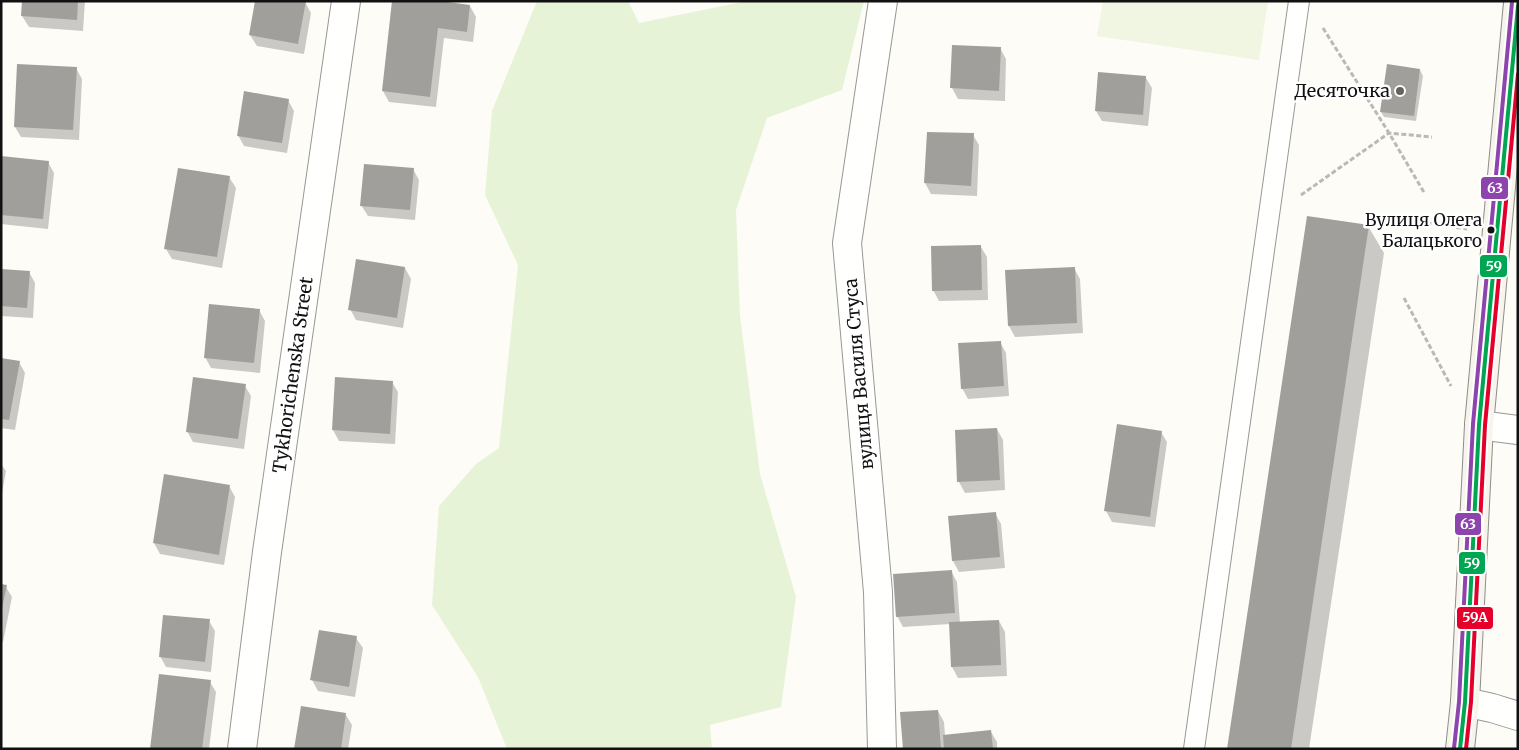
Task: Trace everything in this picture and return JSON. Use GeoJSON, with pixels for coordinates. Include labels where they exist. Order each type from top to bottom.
{"type":"FeatureCollection","features":[{"type":"Feature","properties":{"kind":"main road"},"geometry":{"type":"LineString","coordinates":[[1460,749],[1465,702],[1479,425],[1518,3]]}},
{"type":"Feature","properties":{"kind":"street","name":"Tykhorichenska Street"},"geometry":{"type":"LineString","coordinates":[[242,749],[269,542],[346,1]]}},
{"type":"Feature","properties":{"kind":"street","name":"вулиця Василя Стуса"},"geometry":{"type":"LineString","coordinates":[[882,749],[878,592],[847,243],[883,1]]}},
{"type":"Feature","properties":{"kind":"street"},"geometry":{"type":"LineString","coordinates":[[1479,425],[1518,430]]}},
{"type":"Feature","properties":{"kind":"street"},"geometry":{"type":"LineString","coordinates":[[1465,702],[1518,716]]}},
{"type":"Feature","properties":{"kind":"lane"},"geometry":{"type":"LineString","coordinates":[[1194,749],[1299,1]]}},
{"type":"Feature","properties":{"kind":"path"},"geometry":{"type":"LineString","coordinates":[[1322,26],[1389,133],[1424,194]]}},
{"type":"Feature","properties":{"kind":"path"},"geometry":{"type":"LineString","coordinates":[[1269,217],[1389,133],[1432,137]]}},
{"type":"Feature","properties":{"kind":"path"},"geometry":{"type":"LineString","coordinates":[[1419,222],[1497,233]]}},
{"type":"Feature","properties":{"kind":"path"},"geometry":{"type":"LineString","coordinates":[[1404,298],[1455,393],[1479,425]]}},
{"type":"Feature","properties":{"kind":"green space"},"geometry":{"type":"Polygon","coordinates":[[[537,1],[628,1],[639,23],[747,1],[864,1],[842,90],[767,118],[736,210],[740,316],[760,474],[796,597],[781,707],[710,725],[712,749],[507,749],[478,677],[432,605],[439,506],[476,464],[499,448],[518,265],[485,195],[492,111],[537,1]]]}},
{"type":"Feature","properties":{"kind":"green space"},"geometry":{"type":"Polygon","coordinates":[[[1103,1],[1268,1],[1259,60],[1097,36],[1103,1]]]}},
{"type":"Feature","properties":{"kind":"building"},"geometry":{"type":"Polygon","coordinates":[[[22,1],[78,1],[77,20],[21,16],[22,1]]]}},
{"type":"Feature","properties":{"kind":"building"},"geometry":{"type":"Polygon","coordinates":[[[255,1],[306,1],[298,44],[249,35],[255,1]]]}},
{"type":"Feature","properties":{"kind":"building"},"geometry":{"type":"Polygon","coordinates":[[[392,1],[440,1],[470,5],[467,32],[438,28],[430,97],[382,91],[392,1]]]}},
{"type":"Feature","properties":{"kind":"building"},"geometry":{"type":"Polygon","coordinates":[[[952,45],[1001,47],[999,91],[950,88],[952,45]]]}},
{"type":"Feature","properties":{"kind":"building"},"geometry":{"type":"Polygon","coordinates":[[[17,64],[77,67],[73,130],[14,127],[17,64]]]}},
{"type":"Feature","properties":{"kind":"building","name":"Десяточка"},"geometry":{"type":"Polygon","coordinates":[[[1387,64],[1420,69],[1414,116],[1380,112],[1387,64]]]}},
{"type":"Feature","properties":{"kind":"building"},"geometry":{"type":"Polygon","coordinates":[[[1098,72],[1146,76],[1143,115],[1095,111],[1098,72]]]}},
{"type":"Feature","properties":{"kind":"building"},"geometry":{"type":"Polygon","coordinates":[[[244,91],[289,99],[282,143],[237,136],[244,91]]]}},
{"type":"Feature","properties":{"kind":"building"},"geometry":{"type":"Polygon","coordinates":[[[927,132],[974,133],[971,186],[924,183],[927,132]]]}},
{"type":"Feature","properties":{"kind":"building"},"geometry":{"type":"Polygon","coordinates":[[[1,156],[49,161],[43,219],[1,215],[1,156]]]}},
{"type":"Feature","properties":{"kind":"building"},"geometry":{"type":"Polygon","coordinates":[[[364,164],[414,168],[410,210],[360,206],[364,164]]]}},
{"type":"Feature","properties":{"kind":"building"},"geometry":{"type":"Polygon","coordinates":[[[178,168],[230,176],[217,257],[164,249],[178,168]]]}},
{"type":"Feature","properties":{"kind":"building"},"geometry":{"type":"Polygon","coordinates":[[[1307,216],[1369,225],[1291,749],[1227,749],[1307,216]]]}},
{"type":"Feature","properties":{"kind":"building"},"geometry":{"type":"Polygon","coordinates":[[[981,245],[982,290],[932,291],[931,246],[981,245]]]}},
{"type":"Feature","properties":{"kind":"building"},"geometry":{"type":"Polygon","coordinates":[[[356,259],[405,267],[397,318],[348,310],[356,259]]]}},
{"type":"Feature","properties":{"kind":"building"},"geometry":{"type":"Polygon","coordinates":[[[1075,267],[1077,323],[1008,326],[1005,270],[1075,267]]]}},
{"type":"Feature","properties":{"kind":"building"},"geometry":{"type":"Polygon","coordinates":[[[1,269],[30,271],[27,308],[1,306],[1,269]]]}},
{"type":"Feature","properties":{"kind":"building"},"geometry":{"type":"Polygon","coordinates":[[[209,304],[260,309],[254,363],[204,358],[209,304]]]}},
{"type":"Feature","properties":{"kind":"building"},"geometry":{"type":"Polygon","coordinates":[[[1001,341],[1004,386],[961,389],[958,343],[1001,341]]]}},
{"type":"Feature","properties":{"kind":"building"},"geometry":{"type":"Polygon","coordinates":[[[1,358],[20,361],[9,420],[1,419],[1,358]]]}},
{"type":"Feature","properties":{"kind":"building"},"geometry":{"type":"Polygon","coordinates":[[[193,377],[246,384],[238,439],[186,432],[193,377]]]}},
{"type":"Feature","properties":{"kind":"building"},"geometry":{"type":"Polygon","coordinates":[[[335,377],[393,381],[390,434],[332,430],[335,377]]]}},
{"type":"Feature","properties":{"kind":"building"},"geometry":{"type":"Polygon","coordinates":[[[1117,424],[1162,431],[1150,517],[1104,511],[1117,424]]]}},
{"type":"Feature","properties":{"kind":"building"},"geometry":{"type":"Polygon","coordinates":[[[997,428],[1000,480],[957,482],[955,430],[997,428]]]}},
{"type":"Feature","properties":{"kind":"building"},"geometry":{"type":"Polygon","coordinates":[[[164,474],[230,485],[219,555],[153,543],[164,474]]]}},
{"type":"Feature","properties":{"kind":"building"},"geometry":{"type":"Polygon","coordinates":[[[996,512],[1000,557],[952,561],[948,516],[996,512]]]}},
{"type":"Feature","properties":{"kind":"building"},"geometry":{"type":"Polygon","coordinates":[[[952,570],[955,613],[896,617],[893,574],[952,570]]]}},
{"type":"Feature","properties":{"kind":"building"},"geometry":{"type":"Polygon","coordinates":[[[1,584],[7,585],[2,608],[1,608],[1,584]]]}},
{"type":"Feature","properties":{"kind":"building"},"geometry":{"type":"Polygon","coordinates":[[[163,615],[210,619],[205,662],[159,657],[163,615]]]}},
{"type":"Feature","properties":{"kind":"building"},"geometry":{"type":"Polygon","coordinates":[[[999,620],[1001,665],[951,667],[949,622],[999,620]]]}},
{"type":"Feature","properties":{"kind":"building"},"geometry":{"type":"Polygon","coordinates":[[[319,630],[357,636],[349,687],[310,680],[319,630]]]}},
{"type":"Feature","properties":{"kind":"building"},"geometry":{"type":"Polygon","coordinates":[[[159,674],[211,680],[202,749],[150,749],[159,674]]]}},
{"type":"Feature","properties":{"kind":"building"},"geometry":{"type":"Polygon","coordinates":[[[301,706],[346,713],[341,749],[294,749],[301,706]]]}},
{"type":"Feature","properties":{"kind":"building"},"geometry":{"type":"Polygon","coordinates":[[[938,710],[941,749],[903,749],[900,712],[938,710]]]}},
{"type":"Feature","properties":{"kind":"building"},"geometry":{"type":"Polygon","coordinates":[[[991,730],[993,749],[944,749],[943,735],[991,730]]]}},
{"type":"Feature","properties":{"kind":"transit line","name":"63"},"geometry":{"type":"LineString","coordinates":[[1454,748],[1459,702],[1473,424],[1512,2]]}},
{"type":"Feature","properties":{"kind":"transit line","name":"59"},"geometry":{"type":"LineString","coordinates":[[1460,749],[1465,702],[1479,425],[1518,6]]}},
{"type":"Feature","properties":{"kind":"transit line","name":"59А"},"geometry":{"type":"LineString","coordinates":[[1466,749],[1471,702],[1485,425],[1518,74]]}},
{"type":"Feature","properties":{"kind":"place","name":"Десяточка"},"geometry":{"type":"Point","coordinates":[1400,91]}},
{"type":"Feature","properties":{"kind":"place","name":"Вулиця Олега Балацького"},"geometry":{"type":"Point","coordinates":[1491,230]}}]}
